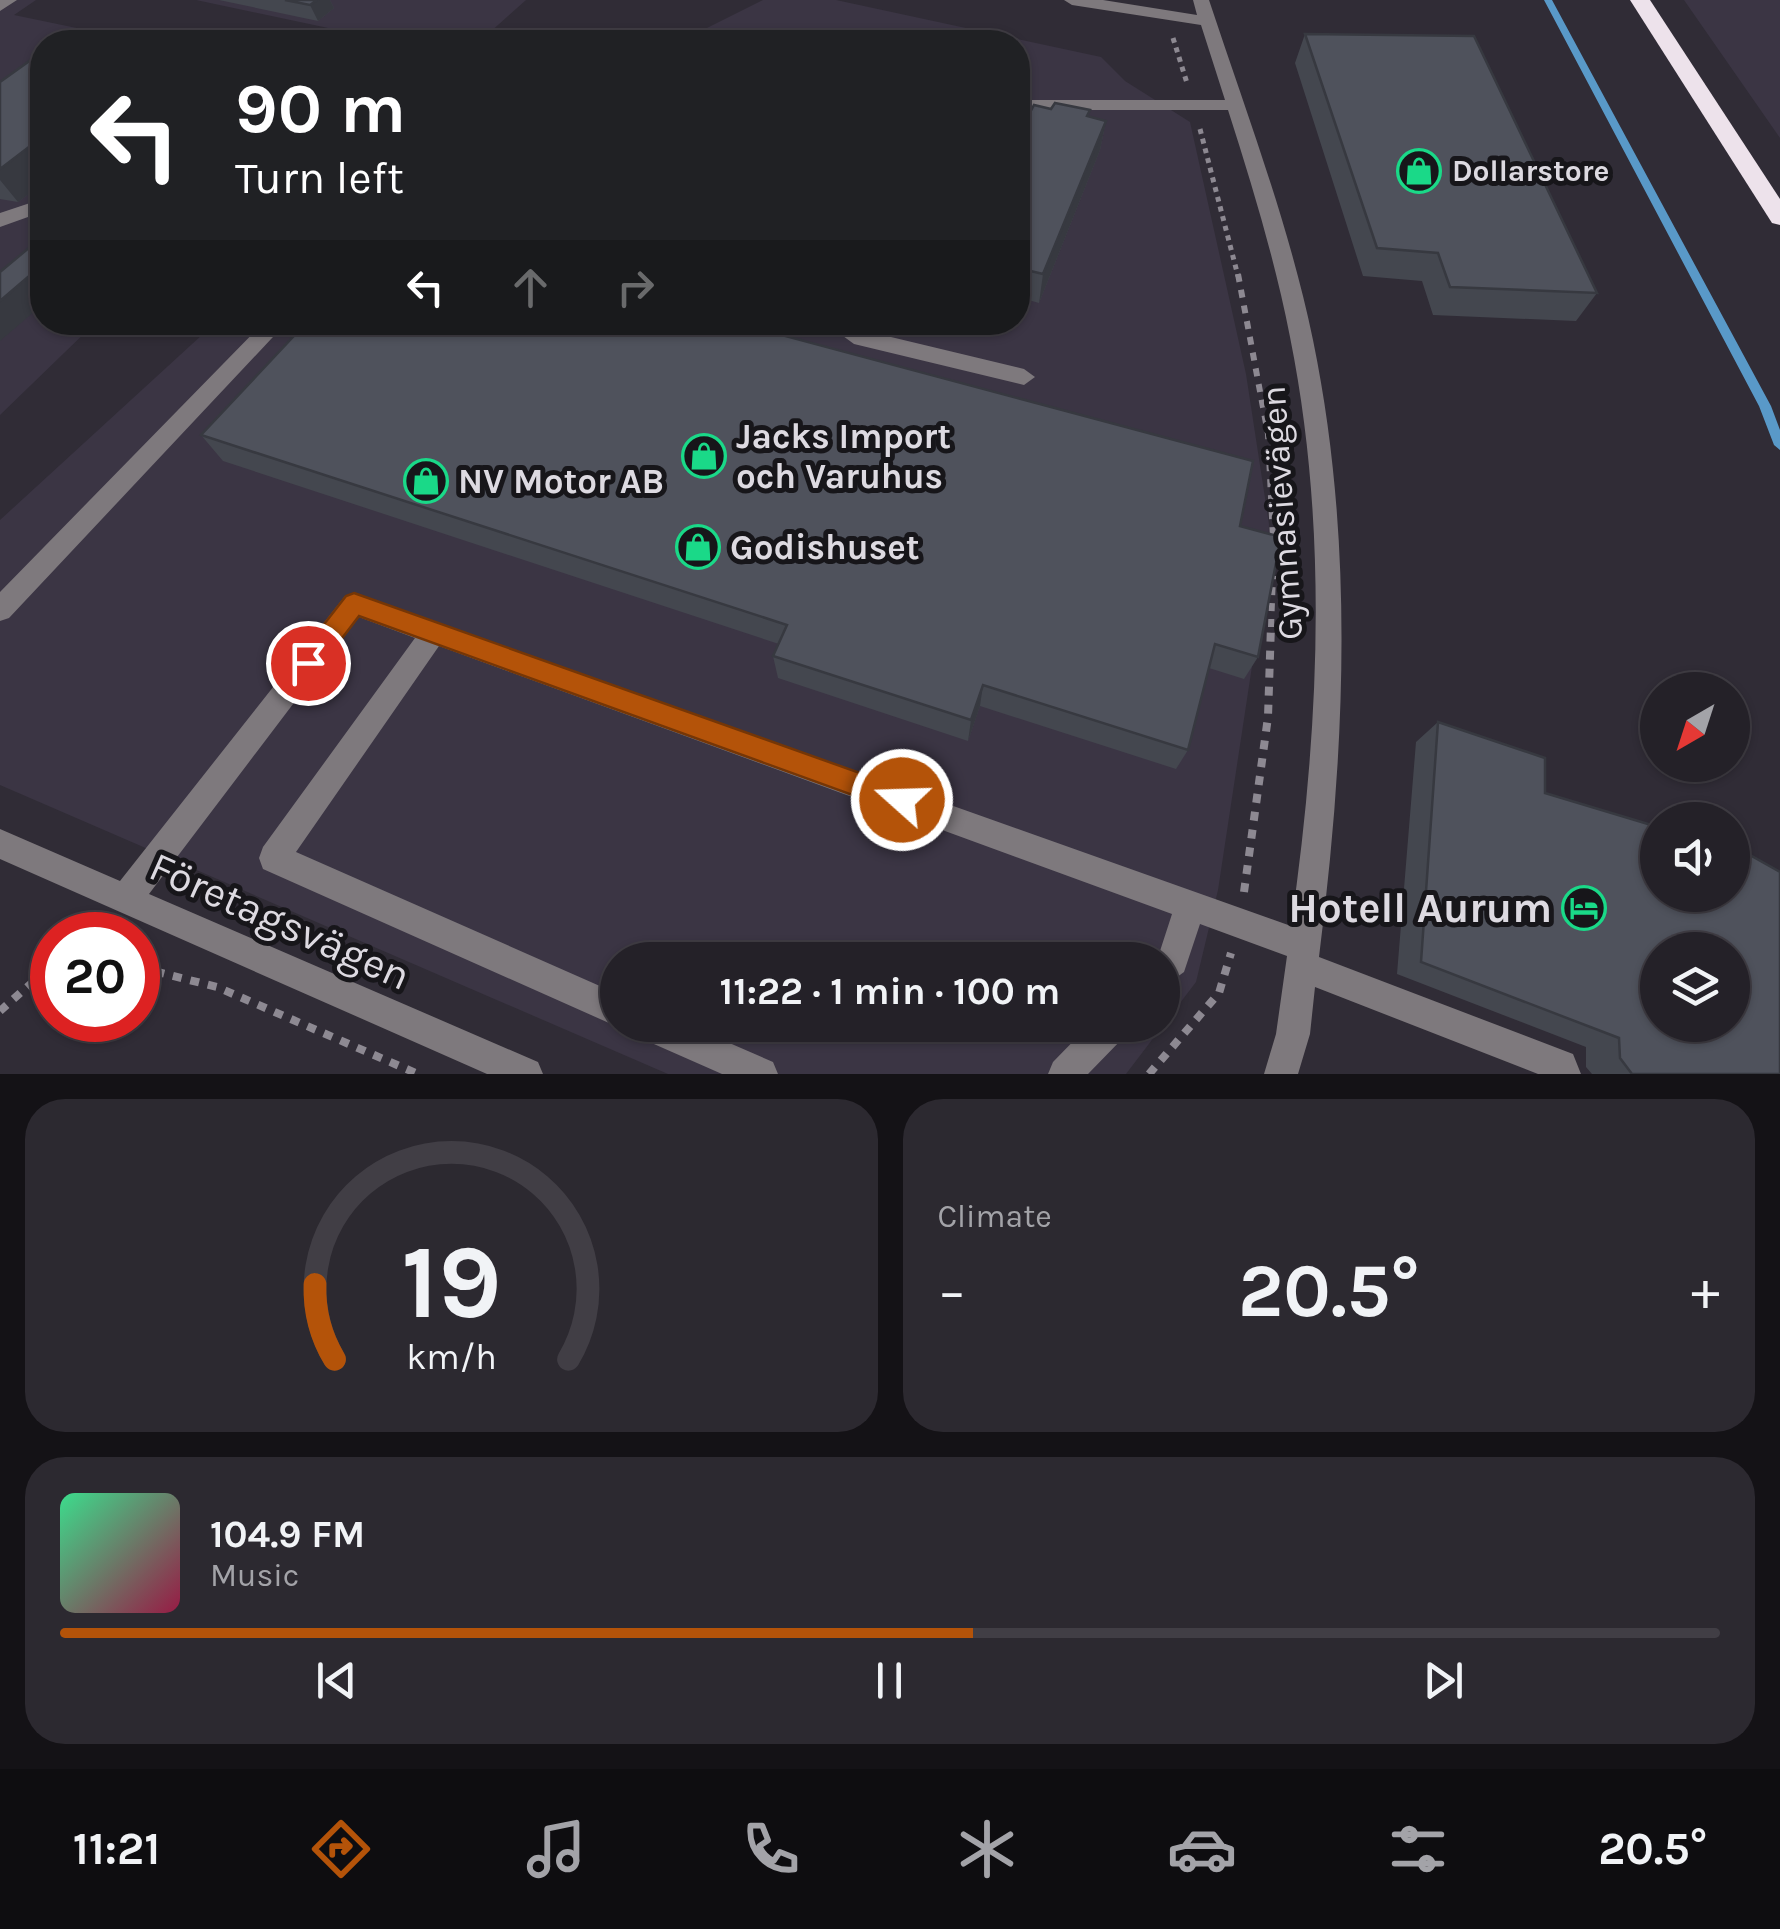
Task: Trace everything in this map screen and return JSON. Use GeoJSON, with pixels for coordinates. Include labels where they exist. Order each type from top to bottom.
{"type":"FeatureCollection","features":[{"type":"Feature","properties":{"kind":"highway"},"geometry":{"type":"LineString","coordinates":[[1640,0],[1780,216]]}},
{"type":"Feature","properties":{"kind":"street"},"geometry":{"type":"LineString","coordinates":[[0,6],[9,0]]}},
{"type":"Feature","properties":{"kind":"street"},"geometry":{"type":"LineString","coordinates":[[1072,0],[1168,18],[1204,10]]}},
{"type":"Feature","properties":{"kind":"street","name":"Gymnasievägen"},"geometry":{"type":"LineString","coordinates":[[1204,10],[1289,281],[1310,390],[1322,501],[1329,608],[1325,758],[1293,1034]]}},
{"type":"Feature","properties":{"kind":"street"},"geometry":{"type":"LineString","coordinates":[[1030,106],[1234,104]]}},
{"type":"Feature","properties":{"kind":"street"},"geometry":{"type":"LineString","coordinates":[[0,220],[30,210]]}},
{"type":"Feature","properties":{"kind":"street"},"geometry":{"type":"LineString","coordinates":[[0,610],[264,335]]}},
{"type":"Feature","properties":{"kind":"street"},"geometry":{"type":"LineString","coordinates":[[854,335],[1024,378]]}},
{"type":"Feature","properties":{"kind":"street"},"geometry":{"type":"LineString","coordinates":[[125,900],[354,604],[1240,922],[1302,956],[1562,1066],[1564,1074]]}},
{"type":"Feature","properties":{"kind":"street"},"geometry":{"type":"LineString","coordinates":[[434,632],[274,858],[600,1002]]}},
{"type":"Feature","properties":{"kind":"street","name":"Företagsvägen"},"geometry":{"type":"LineString","coordinates":[[0,844],[526,1074]]}},
{"type":"Feature","properties":{"kind":"street"},"geometry":{"type":"LineString","coordinates":[[1179,942],[1190,904]]}},
{"type":"Feature","properties":{"kind":"street"},"geometry":{"type":"LineString","coordinates":[[1280,1074],[1293,1034]]}},
{"type":"Feature","properties":{"kind":"street"},"geometry":{"type":"LineString","coordinates":[[1293,1034],[1299,1074]]}},
{"type":"Feature","properties":{"kind":"street"},"geometry":{"type":"LineString","coordinates":[[688,1042],[760,1074]]}},
{"type":"Feature","properties":{"kind":"street"},"geometry":{"type":"LineString","coordinates":[[1066,1074],[1096,1042]]}},
{"type":"Feature","properties":{"kind":"path"},"geometry":{"type":"LineString","coordinates":[[1168,18],[1254,338],[1266,423],[1273,549]]}},
{"type":"Feature","properties":{"kind":"path"},"geometry":{"type":"LineString","coordinates":[[1149,1074],[1219,992],[1240,922],[1268,717],[1273,564]]}},
{"type":"Feature","properties":{"kind":"path"},"geometry":{"type":"LineString","coordinates":[[160,973],[216,987],[418,1074]]}},
{"type":"Feature","properties":{"kind":"path"},"geometry":{"type":"LineString","coordinates":[[0,1011],[30,984]]}},
{"type":"Feature","properties":{"kind":"shaded area"},"geometry":{"type":"Polygon","coordinates":[[[0,0],[36,0],[14,15],[86,30],[30,30],[30,335],[83,335],[0,415],[0,0]]]}},
{"type":"Feature","properties":{"kind":"shaded area"},"geometry":{"type":"Polygon","coordinates":[[[196,0],[526,0],[492,30],[337,30],[196,0]]]}},
{"type":"Feature","properties":{"kind":"shaded area"},"geometry":{"type":"Polygon","coordinates":[[[763,0],[836,0],[975,30],[703,30],[763,0]]]}},
{"type":"Feature","properties":{"kind":"shaded area"},"geometry":{"type":"Polygon","coordinates":[[[1684,0],[1780,0],[1780,138],[1684,0]]]}},
{"type":"Feature","properties":{"kind":"shaded area"},"geometry":{"type":"Polygon","coordinates":[[[1030,42],[1101,57],[1125,81],[1190,122],[1246,374],[1269,524],[1268,561],[1218,890],[1196,982],[1180,1003],[1180,942],[600,942],[600,1042],[1150,1042],[1126,1074],[668,1074],[0,785],[0,520],[202,335],[1030,335],[1030,42]]]}},
{"type":"Feature","properties":{"kind":"building"},"geometry":{"type":"Polygon","coordinates":[[[285,0],[317,0],[310,5],[285,0]]]}},
{"type":"Feature","properties":{"kind":"building","name":"Dollarstore"},"geometry":{"type":"Polygon","coordinates":[[[1305,34],[1474,36],[1597,293],[1450,287],[1438,253],[1377,248],[1305,34]]]}},
{"type":"Feature","properties":{"kind":"building"},"geometry":{"type":"Polygon","coordinates":[[[30,61],[30,146],[0,169],[0,82],[30,61]]]}},
{"type":"Feature","properties":{"kind":"building"},"geometry":{"type":"Polygon","coordinates":[[[1055,103],[1090,110],[1087,116],[1106,121],[1043,274],[1030,271],[1030,112],[1034,105],[1051,109],[1055,103]]]}},
{"type":"Feature","properties":{"kind":"building"},"geometry":{"type":"Polygon","coordinates":[[[30,247],[30,275],[0,301],[0,272],[30,247]]]}},
{"type":"Feature","properties":{"kind":"building"},"geometry":{"type":"Polygon","coordinates":[[[295,335],[782,335],[1253,461],[1240,526],[1281,537],[1258,657],[1215,644],[1188,750],[983,685],[971,720],[773,656],[787,625],[201,435],[295,335]]]}},
{"type":"Feature","properties":{"kind":"building","name":"Hotell Aurum"},"geometry":{"type":"Polygon","coordinates":[[[1438,722],[1545,758],[1545,793],[1640,822],[1640,912],[1750,912],[1750,855],[1780,872],[1780,1074],[1632,1074],[1620,1058],[1619,1038],[1421,962],[1438,722]]]}},
{"type":"Feature","properties":{"kind":"waterway"},"geometry":{"type":"LineString","coordinates":[[1548,0],[1765,406],[1780,445]]}},
{"type":"Feature","properties":{"kind":"place","name":"Dollarstore"},"geometry":{"type":"Point","coordinates":[1419,171]}},
{"type":"Feature","properties":{"kind":"place","name":"Jacks Import och Varuhus"},"geometry":{"type":"Point","coordinates":[704,456]}},
{"type":"Feature","properties":{"kind":"place","name":"NV Motor AB"},"geometry":{"type":"Point","coordinates":[426,481]}},
{"type":"Feature","properties":{"kind":"place","name":"Godishuset"},"geometry":{"type":"Point","coordinates":[698,547]}},
{"type":"Feature","properties":{"kind":"place","name":"Hotell Aurum"},"geometry":{"type":"Point","coordinates":[1584,908]}},
{"type":"Feature","properties":{"kind":"route"},"geometry":{"type":"LineString","coordinates":[[308,663],[354,604],[902,800]]}}]}
